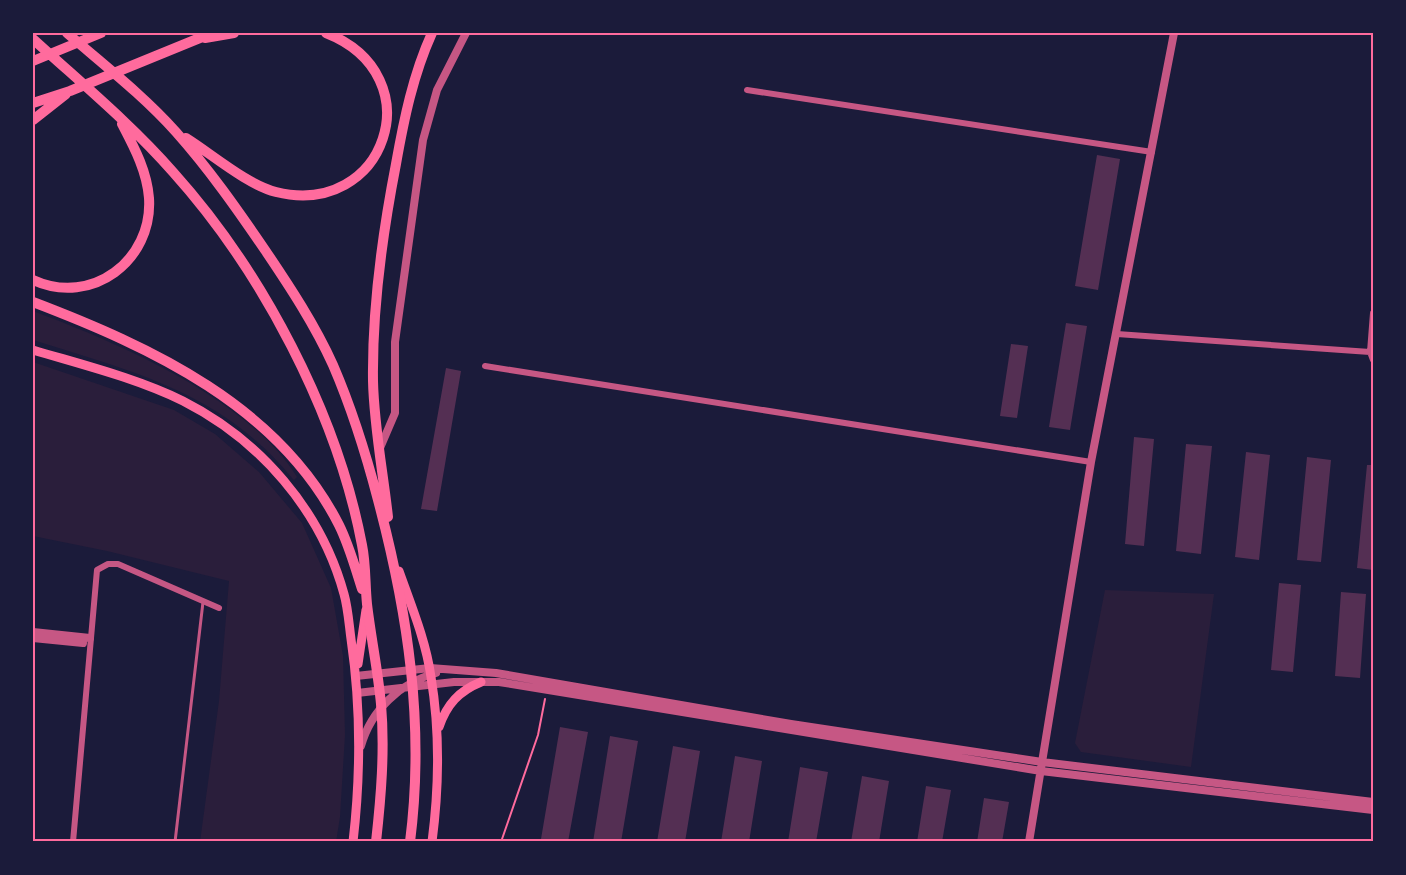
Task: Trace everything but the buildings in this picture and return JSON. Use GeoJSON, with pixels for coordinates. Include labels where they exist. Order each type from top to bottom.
{"type":"FeatureCollection","features":[{"type":"Feature","properties":{"kind":"highway"},"geometry":{"type":"LineString","coordinates":[[67,33],[175,131],[229,197],[281,274],[317,333],[354,418],[393,556]]}},
{"type":"Feature","properties":{"kind":"highway"},"geometry":{"type":"LineString","coordinates":[[62,49],[85,33]]}},
{"type":"Feature","properties":{"kind":"highway"},"geometry":{"type":"LineString","coordinates":[[33,61],[101,33]]}},
{"type":"Feature","properties":{"kind":"highway"},"geometry":{"type":"LineString","coordinates":[[33,103],[70,91],[212,33]]}},
{"type":"Feature","properties":{"kind":"highway"},"geometry":{"type":"LineString","coordinates":[[199,39],[234,33]]}},
{"type":"Feature","properties":{"kind":"highway"},"geometry":{"type":"LineString","coordinates":[[175,131],[243,176],[273,191],[306,196],[320,194],[347,184],[370,164],[377,153],[387,122],[387,106],[375,68],[357,49],[326,33]]}},
{"type":"Feature","properties":{"kind":"highway"},"geometry":{"type":"LineString","coordinates":[[410,842],[417,769],[417,723],[410,685],[412,669],[393,556],[380,448],[373,383],[374,330],[379,266],[405,114],[419,63],[432,33]]}},
{"type":"Feature","properties":{"kind":"highway"},"geometry":{"type":"LineString","coordinates":[[33,39],[147,143],[207,211],[258,288],[293,350],[322,412],[346,481],[364,556],[367,602],[381,707],[382,775],[376,842]]}},
{"type":"Feature","properties":{"kind":"highway"},"geometry":{"type":"LineString","coordinates":[[33,120],[70,91]]}},
{"type":"Feature","properties":{"kind":"highway"},"geometry":{"type":"LineString","coordinates":[[33,280],[50,286],[64,287],[92,284],[104,279],[127,262],[142,239],[147,226],[149,197],[147,180],[120,118]]}},
{"type":"Feature","properties":{"kind":"highway"},"geometry":{"type":"LineString","coordinates":[[33,302],[113,335],[183,371],[234,403],[267,430],[297,462],[332,512],[349,549],[367,602]]}},
{"type":"Feature","properties":{"kind":"main road"},"geometry":{"type":"LineString","coordinates":[[33,350],[135,382],[183,402],[213,418],[245,442],[276,470],[304,506],[325,544],[344,595],[356,676],[359,750],[353,842]]}},
{"type":"Feature","properties":{"kind":"main road"},"geometry":{"type":"LineString","coordinates":[[393,556],[410,603],[431,676],[437,732],[432,842]]}},
{"type":"Feature","properties":{"kind":"main road"},"geometry":{"type":"LineString","coordinates":[[356,676],[367,602]]}},
{"type":"Feature","properties":{"kind":"main road"},"geometry":{"type":"LineString","coordinates":[[437,732],[444,711],[449,704],[463,691],[481,682]]}},
{"type":"Feature","properties":{"kind":"street"},"geometry":{"type":"LineString","coordinates":[[380,448],[395,413],[394,342],[423,140],[437,90],[466,33]]}},
{"type":"Feature","properties":{"kind":"street"},"geometry":{"type":"LineString","coordinates":[[1029,842],[1091,462],[1174,33]]}},
{"type":"Feature","properties":{"kind":"street"},"geometry":{"type":"LineString","coordinates":[[747,90],[1152,152]]}},
{"type":"Feature","properties":{"kind":"street"},"geometry":{"type":"LineString","coordinates":[[1373,313],[1370,352],[1373,360]]}},
{"type":"Feature","properties":{"kind":"street"},"geometry":{"type":"LineString","coordinates":[[1117,333],[1370,352]]}},
{"type":"Feature","properties":{"kind":"street"},"geometry":{"type":"LineString","coordinates":[[485,366],[1091,462]]}},
{"type":"Feature","properties":{"kind":"street"},"geometry":{"type":"LineString","coordinates":[[73,842],[97,570],[108,564],[118,564],[219,608]]}},
{"type":"Feature","properties":{"kind":"street"},"geometry":{"type":"LineString","coordinates":[[33,632],[90,641]]}},
{"type":"Feature","properties":{"kind":"street"},"geometry":{"type":"LineString","coordinates":[[33,638],[90,641]]}},
{"type":"Feature","properties":{"kind":"street"},"geometry":{"type":"LineString","coordinates":[[356,676],[412,669],[431,676],[499,682],[1041,767],[1373,810]]}},
{"type":"Feature","properties":{"kind":"street"},"geometry":{"type":"LineString","coordinates":[[357,693],[410,685],[451,670],[496,673],[1041,767],[1373,801]]}},
{"type":"Feature","properties":{"kind":"street"},"geometry":{"type":"LineString","coordinates":[[359,750],[367,727],[381,707],[410,685]]}},
{"type":"Feature","properties":{"kind":"lane"},"geometry":{"type":"LineString","coordinates":[[175,842],[203,601]]}},
{"type":"Feature","properties":{"kind":"path"},"geometry":{"type":"LineString","coordinates":[[501,842],[538,735],[547,690]]}},
{"type":"Feature","properties":{"kind":"shaded area"},"geometry":{"type":"Polygon","coordinates":[[[33,311],[141,357],[214,398],[247,422],[275,448],[297,477],[294,480],[265,449],[236,425],[206,405],[140,375],[33,340],[33,311]]]}},
{"type":"Feature","properties":{"kind":"shaded area"},"geometry":{"type":"Polygon","coordinates":[[[33,362],[174,410],[215,434],[259,472],[302,523],[331,588],[343,656],[345,735],[340,817],[336,842],[200,842],[219,701],[229,581],[107,551],[33,536],[33,362]]]}},
{"type":"Feature","properties":{"kind":"shaded area"},"geometry":{"type":"Polygon","coordinates":[[[1105,590],[1214,594],[1191,767],[1081,752],[1075,743],[1105,590]]]}}]}
